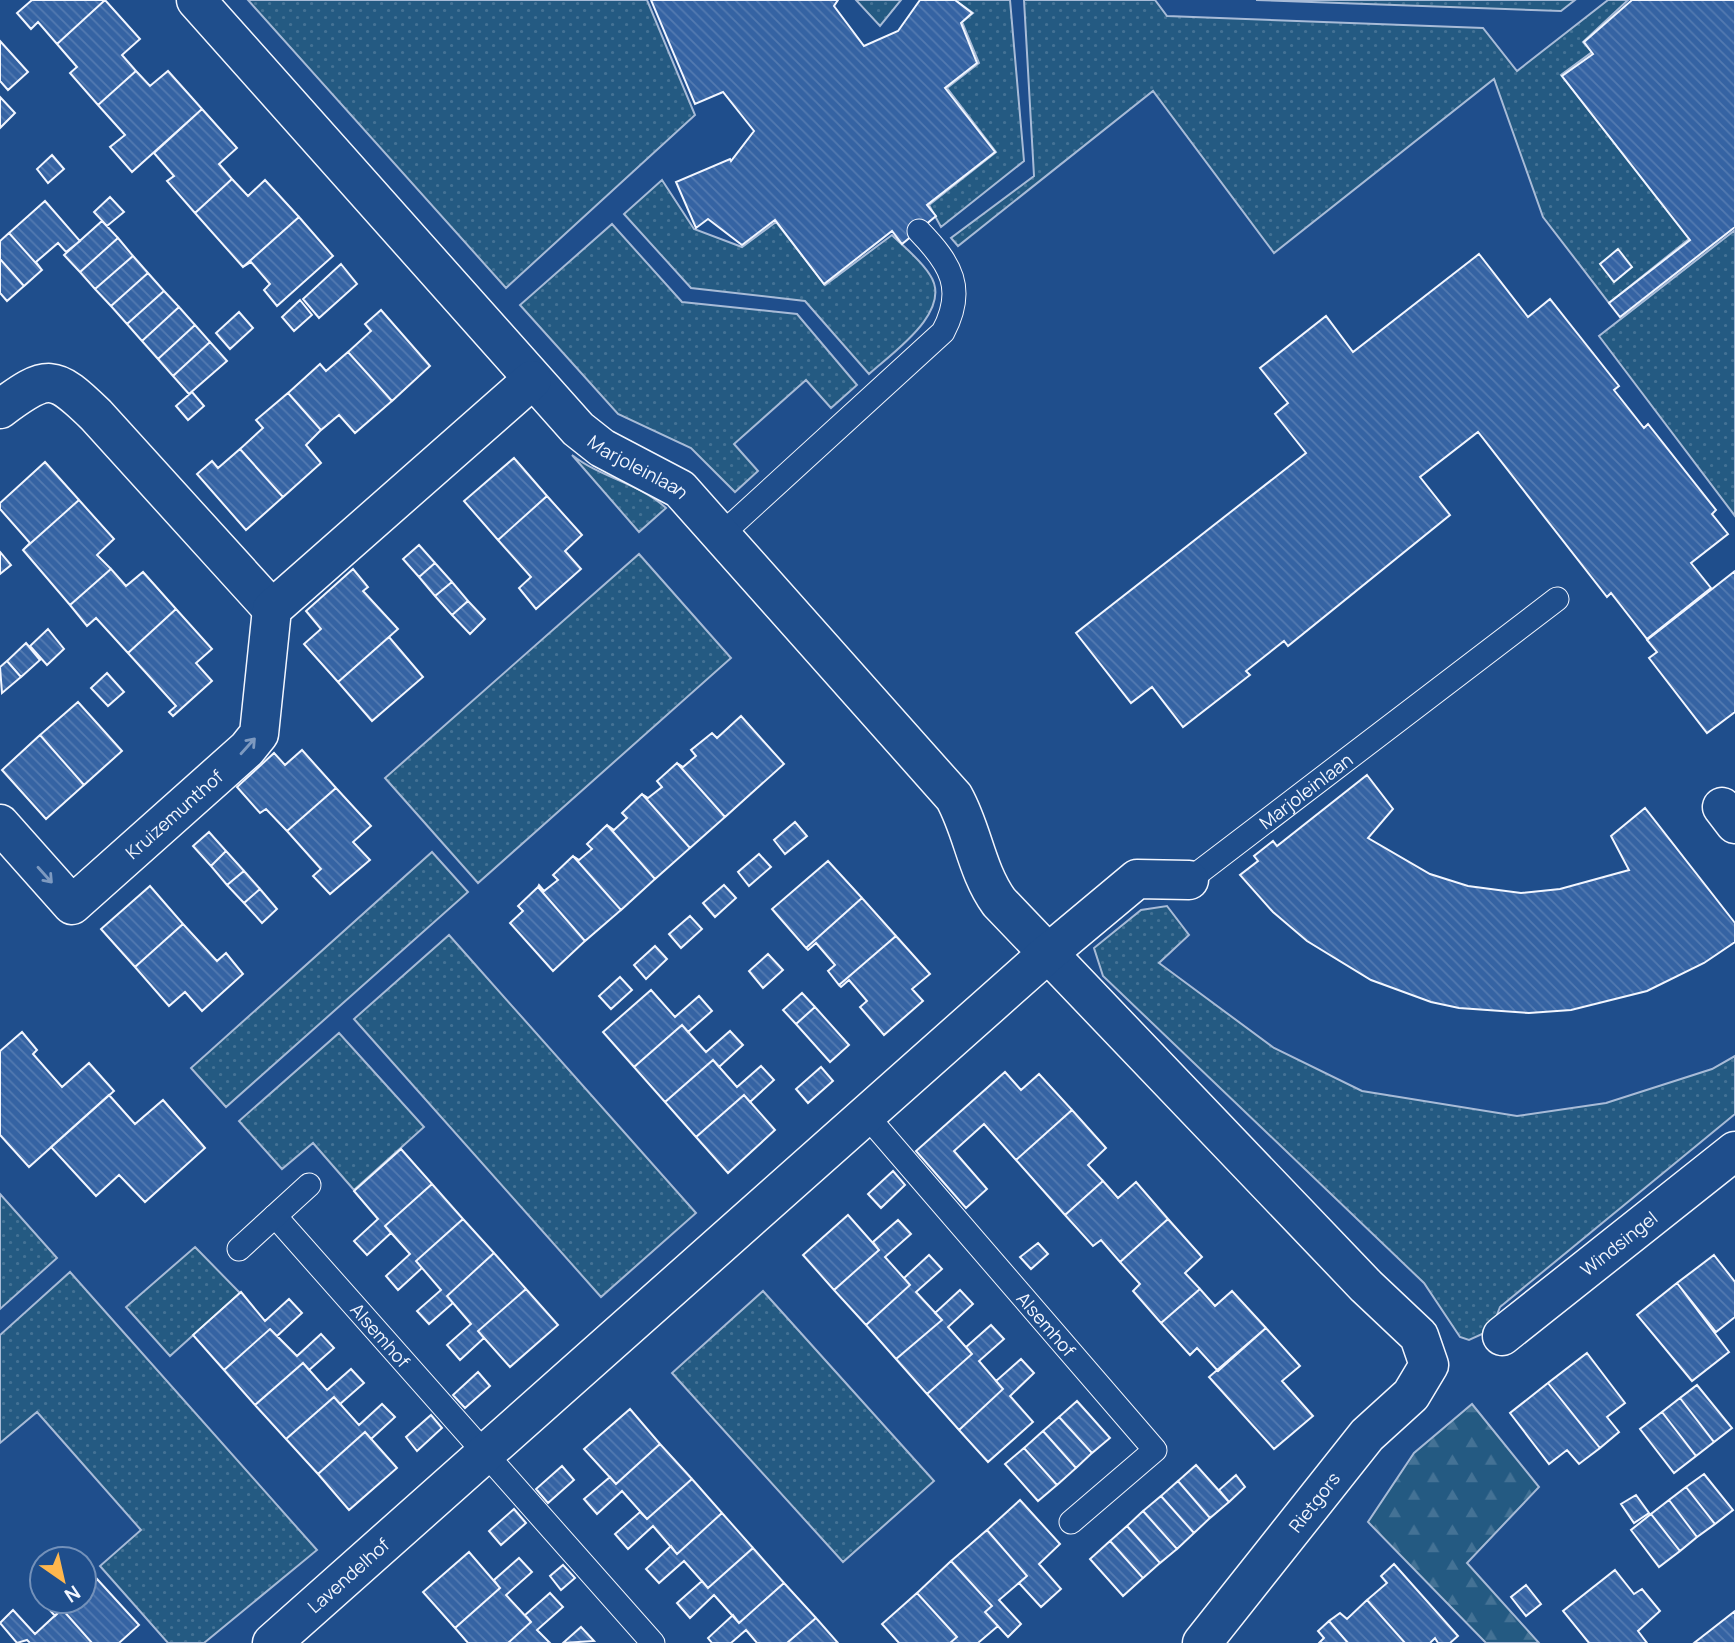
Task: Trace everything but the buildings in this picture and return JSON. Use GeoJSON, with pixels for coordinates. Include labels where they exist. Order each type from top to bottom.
{"type":"FeatureCollection","features":[{"type":"Feature","properties":{"kind":"street","name":"Marjoleinlaan"},"geometry":{"type":"LineString","coordinates":[[196,0],[532,380],[590,440],[673,484],[722,534],[954,797],[966,818],[988,887],[1046,955],[1366,1286],[1419,1336],[1429,1365]]}},
{"type":"Feature","properties":{"kind":"street"},"geometry":{"type":"LineString","coordinates":[[0,408],[41,383],[53,382],[67,388],[96,415],[272,608],[532,380]]}},
{"type":"Feature","properties":{"kind":"street","name":"Kruizemunthof"},"geometry":{"type":"LineString","coordinates":[[0,824],[72,905],[247,749],[259,734],[272,608]]}},
{"type":"Feature","properties":{"kind":"street","name":"Marjoleinlaan"},"geometry":{"type":"LineString","coordinates":[[1046,955],[1137,879],[1189,880]]}},
{"type":"Feature","properties":{"kind":"street"},"geometry":{"type":"LineString","coordinates":[[485,1454],[1046,955]]}},
{"type":"Feature","properties":{"kind":"street","name":"Windsingel"},"geometry":{"type":"LineString","coordinates":[[1502,1336],[1735,1151]]}},
{"type":"Feature","properties":{"kind":"street","name":"Rietgors"},"geometry":{"type":"LineString","coordinates":[[1202,1643],[1367,1434],[1411,1395],[1429,1365]]}},
{"type":"Feature","properties":{"kind":"street","name":"Lavendelhof"},"geometry":{"type":"LineString","coordinates":[[272,1643],[485,1454]]}},
{"type":"Feature","properties":{"kind":"lane"},"geometry":{"type":"LineString","coordinates":[[722,534],[943,332],[955,303],[953,282],[947,265],[919,231]]}},
{"type":"Feature","properties":{"kind":"lane","name":"Marjoleinlaan"},"geometry":{"type":"LineString","coordinates":[[1189,880],[1557,599]]}},
{"type":"Feature","properties":{"kind":"lane","name":"Alsemhof"},"geometry":{"type":"LineString","coordinates":[[866,1115],[1156,1450],[1071,1522]]}},
{"type":"Feature","properties":{"kind":"lane"},"geometry":{"type":"LineString","coordinates":[[239,1249],[309,1185]]}},
{"type":"Feature","properties":{"kind":"lane","name":"Alsemhof"},"geometry":{"type":"LineString","coordinates":[[275,1216],[653,1643]]}},
{"type":"Feature","properties":{"kind":"green space"},"geometry":{"type":"Polygon","coordinates":[[[248,0],[647,0],[695,115],[506,288],[248,0]]]}},
{"type":"Feature","properties":{"kind":"green space"},"geometry":{"type":"Polygon","coordinates":[[[856,0],[901,0],[880,26],[856,0]]]}},
{"type":"Feature","properties":{"kind":"green space"},"geometry":{"type":"Polygon","coordinates":[[[955,0],[1010,0],[1024,161],[941,227],[929,205],[996,152],[947,88],[979,63],[962,22],[973,13],[955,0]]]}},
{"type":"Feature","properties":{"kind":"green space"},"geometry":{"type":"Polygon","coordinates":[[[1024,0],[1155,0],[1167,16],[1483,28],[1517,71],[1608,0],[1628,0],[1583,42],[1592,52],[1561,75],[1689,239],[1609,303],[1543,217],[1494,79],[1274,253],[1153,91],[958,246],[951,238],[1034,176],[1024,0]]]}},
{"type":"Feature","properties":{"kind":"green space"},"geometry":{"type":"Polygon","coordinates":[[[1256,0],[1575,0],[1561,11],[1256,0]]]}},
{"type":"Feature","properties":{"kind":"green space"},"geometry":{"type":"Polygon","coordinates":[[[662,180],[694,229],[742,247],[776,222],[825,285],[892,235],[930,275],[935,289],[934,303],[917,330],[869,374],[805,301],[691,288],[624,214],[662,180]]]}},
{"type":"Feature","properties":{"kind":"green space"},"geometry":{"type":"Polygon","coordinates":[[[612,224],[682,302],[797,314],[857,385],[831,408],[806,380],[734,444],[758,471],[735,492],[691,448],[618,414],[520,305],[612,224]]]}},
{"type":"Feature","properties":{"kind":"green space"},"geometry":{"type":"Polygon","coordinates":[[[1735,230],[1735,516],[1599,336],[1735,230]]]}},
{"type":"Feature","properties":{"kind":"green space"},"geometry":{"type":"Polygon","coordinates":[[[572,455],[644,492],[666,508],[639,532],[572,455]]]}},
{"type":"Feature","properties":{"kind":"green space"},"geometry":{"type":"Polygon","coordinates":[[[639,554],[731,658],[478,883],[385,778],[639,554]]]}},
{"type":"Feature","properties":{"kind":"green space"},"geometry":{"type":"Polygon","coordinates":[[[432,852],[468,892],[226,1107],[191,1068],[432,852]]]}},
{"type":"Feature","properties":{"kind":"green space"},"geometry":{"type":"Polygon","coordinates":[[[1167,906],[1189,935],[1159,963],[1274,1048],[1362,1091],[1517,1116],[1606,1103],[1712,1069],[1735,1056],[1735,1114],[1500,1307],[1491,1330],[1469,1340],[1460,1337],[1424,1283],[1103,976],[1094,948],[1141,910],[1167,906]]]}},
{"type":"Feature","properties":{"kind":"green space"},"geometry":{"type":"Polygon","coordinates":[[[449,935],[696,1213],[601,1297],[354,1019],[449,935]]]}},
{"type":"Feature","properties":{"kind":"green space"},"geometry":{"type":"Polygon","coordinates":[[[339,1033],[424,1127],[354,1190],[313,1143],[282,1169],[239,1121],[339,1033]]]}},
{"type":"Feature","properties":{"kind":"green space"},"geometry":{"type":"Polygon","coordinates":[[[0,1194],[57,1258],[0,1309],[0,1194]]]}},
{"type":"Feature","properties":{"kind":"green space"},"geometry":{"type":"Polygon","coordinates":[[[195,1247],[240,1293],[170,1356],[126,1307],[195,1247]]]}},
{"type":"Feature","properties":{"kind":"green space"},"geometry":{"type":"Polygon","coordinates":[[[70,1272],[317,1550],[204,1643],[168,1643],[100,1566],[141,1530],[37,1412],[0,1443],[0,1335],[70,1272]]]}},
{"type":"Feature","properties":{"kind":"green space"},"geometry":{"type":"Polygon","coordinates":[[[763,1291],[934,1481],[843,1562],[672,1373],[763,1291]]]}},
{"type":"Feature","properties":{"kind":"green space"},"geometry":{"type":"Polygon","coordinates":[[[1472,1404],[1539,1487],[1467,1563],[1539,1643],[1486,1643],[1368,1522],[1414,1453],[1472,1404]]]}}]}
